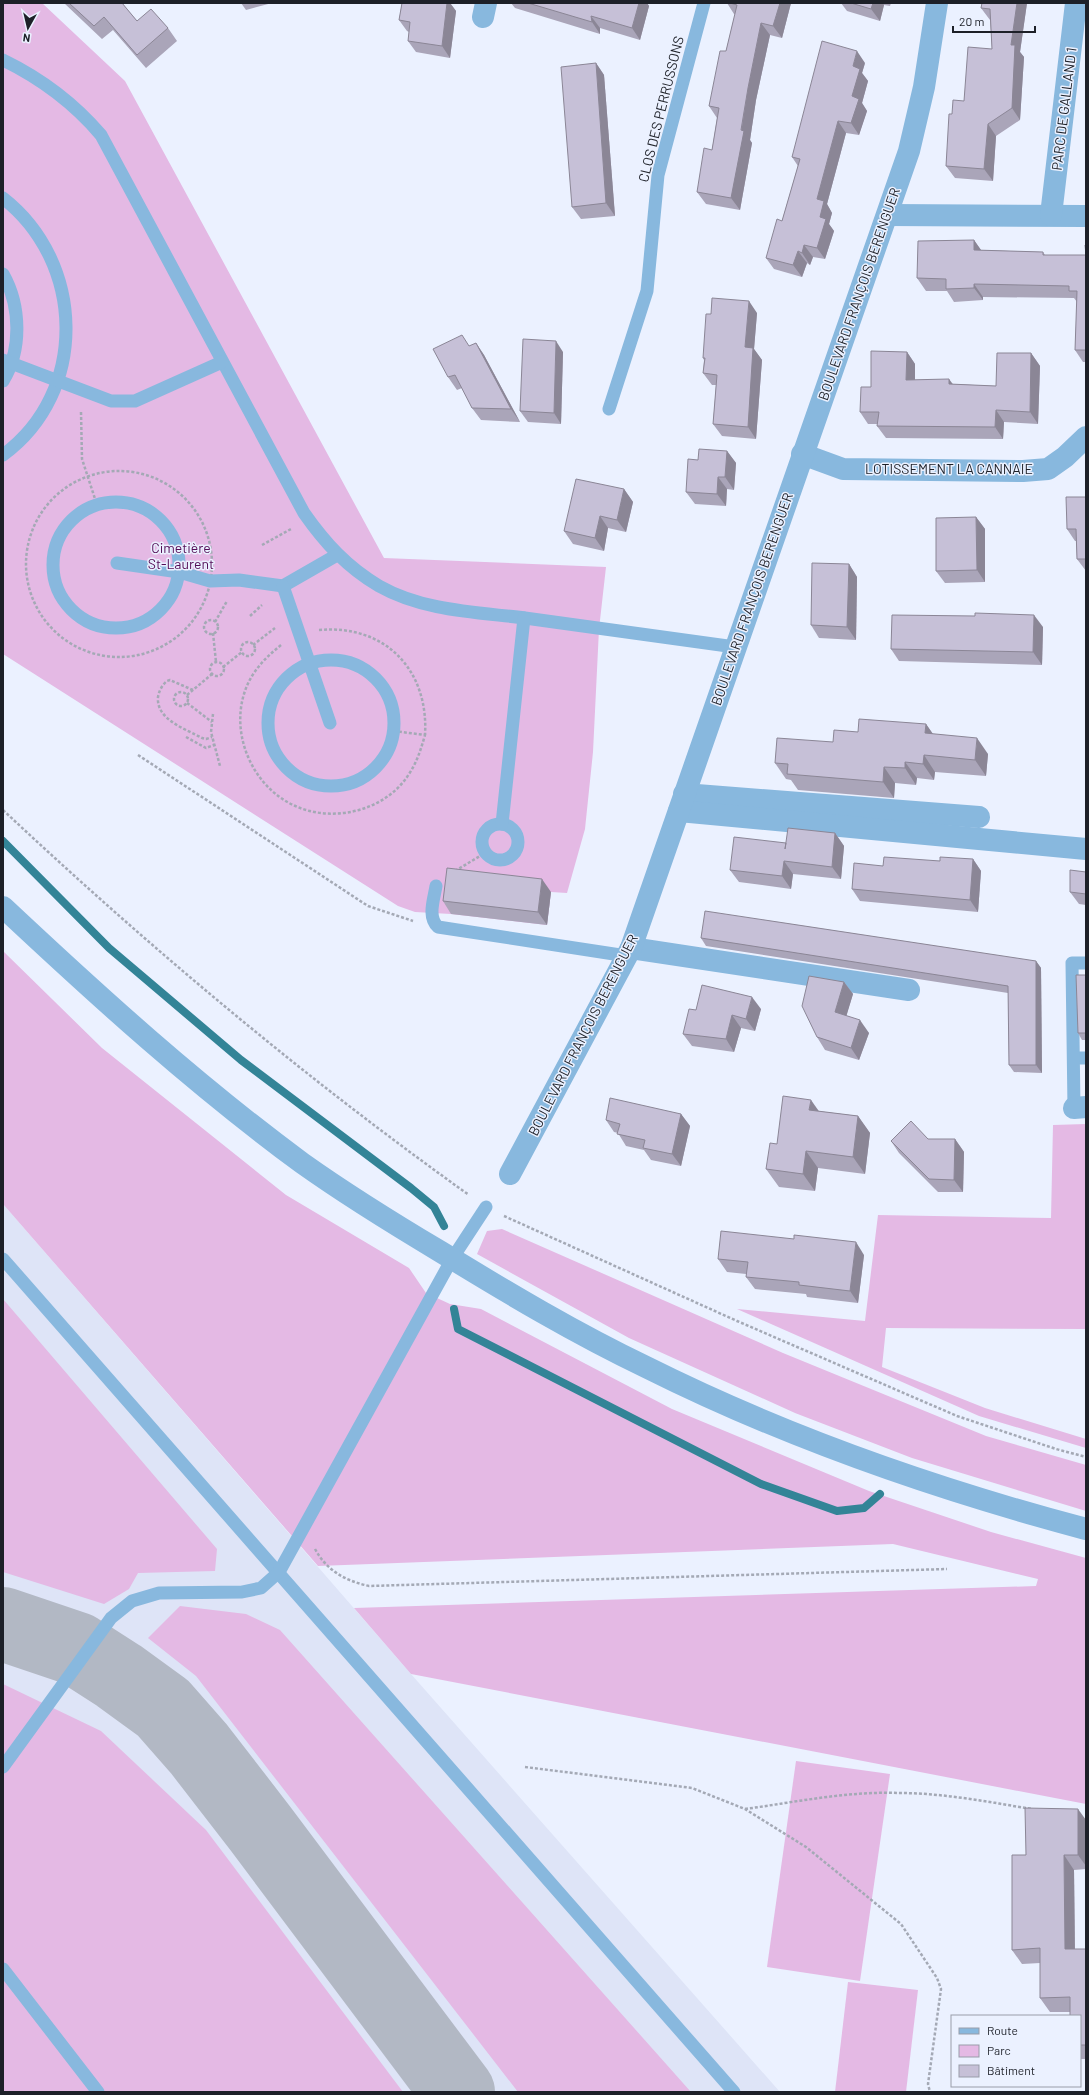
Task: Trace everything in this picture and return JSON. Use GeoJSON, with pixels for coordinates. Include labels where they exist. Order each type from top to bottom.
{"type":"FeatureCollection","features":[{"type":"Feature","properties":{"kind":"street","name":"BOULEVARD FRANÇOIS BERENGUER"},"geometry":{"type":"LineString","coordinates":[[510,1174],[629,952],[802,454],[888,215],[909,151],[924,87],[938,3]]}},
{"type":"Feature","properties":{"kind":"street","name":"PARC DE GALLAND 1"},"geometry":{"type":"LineString","coordinates":[[1051,215],[1076,3]]}},
{"type":"Feature","properties":{"kind":"street"},"geometry":{"type":"LineString","coordinates":[[888,215],[1086,216]]}},
{"type":"Feature","properties":{"kind":"street","name":"LOTISSEMENT LA CANNAIE"},"geometry":{"type":"LineString","coordinates":[[802,454],[843,469],[1024,471],[1048,469],[1065,458],[1086,437]]}},
{"type":"Feature","properties":{"kind":"street"},"geometry":{"type":"LineString","coordinates":[[682,803],[979,817]]}},
{"type":"Feature","properties":{"kind":"street"},"geometry":{"type":"LineString","coordinates":[[682,803],[1086,849]]}},
{"type":"Feature","properties":{"kind":"street"},"geometry":{"type":"LineString","coordinates":[[3,907],[102,1000],[185,1072],[304,1164],[389,1220],[517,1298],[647,1368],[794,1434],[925,1482],[1086,1529]]}},
{"type":"Feature","properties":{"kind":"street"},"geometry":{"type":"LineString","coordinates":[[629,952],[909,990]]}},
{"type":"Feature","properties":{"kind":"lane","name":"CLOS DES PERRUSSONS"},"geometry":{"type":"LineString","coordinates":[[609,409],[647,291],[658,175],[704,3]]}},
{"type":"Feature","properties":{"kind":"lane"},"geometry":{"type":"LineString","coordinates":[[3,60],[32,74],[60,93],[86,117],[101,135],[222,362],[308,519],[337,555],[355,570],[380,586],[407,598],[431,606],[735,647]]}},
{"type":"Feature","properties":{"kind":"lane"},"geometry":{"type":"LineString","coordinates":[[3,198],[15,208],[36,231],[52,258],[62,287],[66,318],[65,349],[58,380],[46,405],[31,428],[3,455]]}},
{"type":"Feature","properties":{"kind":"lane"},"geometry":{"type":"LineString","coordinates":[[3,274],[13,300],[16,321],[15,349],[7,361],[3,381]]}},
{"type":"Feature","properties":{"kind":"lane"},"geometry":{"type":"LineString","coordinates":[[7,361],[111,401],[134,401],[222,362]]}},
{"type":"Feature","properties":{"kind":"lane"},"geometry":{"type":"LineString","coordinates":[[122,502],[142,507],[158,518],[171,533],[178,552],[179,572],[174,591],[163,607],[148,620],[130,627],[110,628],[91,623],[74,612],[61,597],[54,578],[53,559],[58,540],[69,523],[84,510],[97,505],[122,502]]}},
{"type":"Feature","properties":{"kind":"lane"},"geometry":{"type":"LineString","coordinates":[[117,563],[179,572],[210,581],[239,580],[283,586],[337,555]]}},
{"type":"Feature","properties":{"kind":"lane"},"geometry":{"type":"LineString","coordinates":[[283,586],[330,723]]}},
{"type":"Feature","properties":{"kind":"lane"},"geometry":{"type":"LineString","coordinates":[[502,824],[524,618]]}},
{"type":"Feature","properties":{"kind":"lane"},"geometry":{"type":"LineString","coordinates":[[328,660],[348,662],[365,670],[375,678],[390,699],[394,717],[393,737],[382,760],[374,770],[358,781],[340,786],[321,786],[303,780],[293,774],[276,756],[268,732],[267,720],[271,701],[280,685],[293,672],[309,663],[328,660]]}},
{"type":"Feature","properties":{"kind":"lane"},"geometry":{"type":"LineString","coordinates":[[502,824],[513,828],[519,839],[517,852],[507,860],[500,861],[495,860],[485,853],[482,842],[486,830],[490,826],[502,824]]}},
{"type":"Feature","properties":{"kind":"lane"},"geometry":{"type":"LineString","coordinates":[[436,886],[432,914],[433,922],[438,927],[629,952]]}},
{"type":"Feature","properties":{"kind":"lane"},"geometry":{"type":"LineString","coordinates":[[1080,1107],[1080,1058],[1072,963],[1086,963]]}},
{"type":"Feature","properties":{"kind":"lane"},"geometry":{"type":"LineString","coordinates":[[3,1767],[112,1618],[132,1600],[159,1593],[242,1592],[261,1588],[279,1572],[452,1259],[486,1207]]}},
{"type":"Feature","properties":{"kind":"lane"},"geometry":{"type":"LineString","coordinates":[[3,1259],[734,2092]]}},
{"type":"Feature","properties":{"kind":"lane"},"geometry":{"type":"LineString","coordinates":[[3,1969],[98,2092]]}},
{"type":"Feature","properties":{"kind":"path"},"geometry":{"type":"LineString","coordinates":[[82,389],[80,424],[82,459],[97,505]]}},
{"type":"Feature","properties":{"kind":"path"},"geometry":{"type":"LineString","coordinates":[[262,545],[308,519]]}},
{"type":"Feature","properties":{"kind":"path"},"geometry":{"type":"LineString","coordinates":[[253,645],[293,616]]}},
{"type":"Feature","properties":{"kind":"path"},"geometry":{"type":"LineString","coordinates":[[213,620],[218,625],[217,631],[213,633],[209,633],[205,629],[205,624],[208,621],[213,620]]}},
{"type":"Feature","properties":{"kind":"path"},"geometry":{"type":"LineString","coordinates":[[213,633],[216,662]]}},
{"type":"Feature","properties":{"kind":"path"},"geometry":{"type":"LineString","coordinates":[[212,674],[216,676],[220,674],[223,666],[242,652],[243,644],[247,642],[253,645]]}},
{"type":"Feature","properties":{"kind":"path"},"geometry":{"type":"LineString","coordinates":[[242,652],[247,656],[252,654],[254,651],[253,645]]}},
{"type":"Feature","properties":{"kind":"path"},"geometry":{"type":"LineString","coordinates":[[216,662],[223,666]]}},
{"type":"Feature","properties":{"kind":"path"},"geometry":{"type":"LineString","coordinates":[[212,674],[210,668],[212,664],[216,662]]}},
{"type":"Feature","properties":{"kind":"path"},"geometry":{"type":"LineString","coordinates":[[186,695],[212,674]]}},
{"type":"Feature","properties":{"kind":"path"},"geometry":{"type":"LineString","coordinates":[[193,690],[170,680],[167,681],[159,693],[159,706],[162,713],[173,723],[202,738],[206,739],[212,737]]}},
{"type":"Feature","properties":{"kind":"path"},"geometry":{"type":"LineString","coordinates":[[186,695],[181,692],[175,698],[176,703],[179,706],[183,706],[187,703]]}},
{"type":"Feature","properties":{"kind":"path"},"geometry":{"type":"LineString","coordinates":[[186,695],[187,703],[212,722]]}},
{"type":"Feature","properties":{"kind":"path"},"geometry":{"type":"LineString","coordinates":[[214,714],[212,722],[212,737],[220,766]]}},
{"type":"Feature","properties":{"kind":"path"},"geometry":{"type":"LineString","coordinates":[[186,737],[206,748],[214,745]]}},
{"type":"Feature","properties":{"kind":"path"},"geometry":{"type":"LineString","coordinates":[[138,755],[368,906],[414,921],[433,922]]}},
{"type":"Feature","properties":{"kind":"path"},"geometry":{"type":"LineString","coordinates":[[436,886],[450,874],[485,853]]}},
{"type":"Feature","properties":{"kind":"path"},"geometry":{"type":"LineString","coordinates":[[306,1525],[309,1538],[321,1561],[338,1575],[352,1582],[370,1586],[947,1569]]}},
{"type":"Feature","properties":{"kind":"path"},"geometry":{"type":"LineString","coordinates":[[525,1767],[692,1788],[745,1809],[806,1847],[901,1924],[937,1978],[941,1989],[928,2084],[930,2092]]}},
{"type":"Feature","properties":{"kind":"path"},"geometry":{"type":"LineString","coordinates":[[745,1809],[827,1797],[898,1792],[941,1796],[1033,1809]]}},
{"type":"Feature","properties":{"kind":"shaded area"},"geometry":{"type":"Polygon","coordinates":[[[3,1204],[411,1674],[780,2092],[3,2092],[3,1204]]]}},
{"type":"Feature","properties":{"kind":"green space","name":"Cimetière St-Laurent"},"geometry":{"type":"Polygon","coordinates":[[[3,3],[42,3],[125,81],[384,558],[606,567],[599,629],[593,752],[585,829],[567,893],[551,892],[547,925],[451,914],[415,912],[398,906],[3,654],[3,3]]]}},
{"type":"Feature","properties":{"kind":"green space"},"geometry":{"type":"Polygon","coordinates":[[[3,951],[102,1048],[286,1195],[409,1268],[426,1293],[450,1304],[481,1309],[672,1409],[869,1491],[991,1532],[1086,1558],[1086,1804],[411,1674],[354,1608],[1036,1586],[1038,1579],[893,1544],[318,1566],[3,1204],[3,951]]]}},
{"type":"Feature","properties":{"kind":"green space"},"geometry":{"type":"Polygon","coordinates":[[[1086,1124],[1086,1329],[886,1328],[882,1367],[985,1408],[1086,1439],[1086,1448],[979,1416],[737,1309],[865,1321],[878,1215],[1051,1218],[1053,1125],[1086,1124]]]}},
{"type":"Feature","properties":{"kind":"green space"},"geometry":{"type":"Polygon","coordinates":[[[502,1229],[783,1353],[986,1436],[1086,1465],[1086,1511],[912,1458],[795,1413],[629,1338],[477,1254],[487,1231],[502,1229]]]}},
{"type":"Feature","properties":{"kind":"green space"},"geometry":{"type":"Polygon","coordinates":[[[3,1299],[217,1549],[215,1571],[138,1573],[129,1589],[104,1604],[3,1572],[3,1299]]]}},
{"type":"Feature","properties":{"kind":"green space"},"geometry":{"type":"Polygon","coordinates":[[[180,1606],[246,1614],[280,1630],[691,2092],[518,2092],[196,1676],[148,1638],[180,1606]]]}},
{"type":"Feature","properties":{"kind":"green space"},"geometry":{"type":"Polygon","coordinates":[[[3,1684],[101,1731],[206,1830],[403,2092],[3,2092],[3,1684]]]}},
{"type":"Feature","properties":{"kind":"green space"},"geometry":{"type":"Polygon","coordinates":[[[796,1761],[890,1774],[860,1981],[767,1967],[796,1761]]]}},
{"type":"Feature","properties":{"kind":"green space"},"geometry":{"type":"Polygon","coordinates":[[[848,1982],[918,1990],[906,2092],[835,2092],[848,1982]]]}},
{"type":"Feature","properties":{"kind":"building"},"geometry":{"type":"Polygon","coordinates":[[[69,3],[122,3],[137,21],[151,9],[168,28],[137,55],[104,17],[94,26],[69,3]]]}},
{"type":"Feature","properties":{"kind":"building"},"geometry":{"type":"Polygon","coordinates":[[[402,3],[447,3],[442,46],[408,41],[410,22],[399,20],[402,3]]]}},
{"type":"Feature","properties":{"kind":"building"},"geometry":{"type":"Polygon","coordinates":[[[528,3],[639,3],[632,28],[591,16],[592,22],[528,3]]]}},
{"type":"Feature","properties":{"kind":"building"},"geometry":{"type":"Polygon","coordinates":[[[730,3],[780,3],[773,26],[761,23],[748,88],[741,130],[744,131],[731,198],[697,192],[704,148],[712,150],[719,108],[709,106],[720,51],[726,51],[737,5],[730,3]]]}},
{"type":"Feature","properties":{"kind":"building"},"geometry":{"type":"Polygon","coordinates":[[[851,3],[873,3],[871,9],[851,3]]]}},
{"type":"Feature","properties":{"kind":"building"},"geometry":{"type":"Polygon","coordinates":[[[982,3],[1017,3],[1011,45],[1015,45],[1012,108],[988,124],[984,169],[946,166],[949,114],[952,114],[953,100],[964,101],[968,47],[992,49],[990,9],[981,8],[982,3]]]}},
{"type":"Feature","properties":{"kind":"building"},"geometry":{"type":"Polygon","coordinates":[[[822,41],[857,51],[853,66],[860,69],[852,96],[859,99],[851,123],[838,121],[817,199],[824,201],[820,217],[826,219],[817,248],[804,245],[802,253],[798,251],[793,265],[766,258],[777,219],[782,221],[800,159],[792,157],[822,41]]]}},
{"type":"Feature","properties":{"kind":"building"},"geometry":{"type":"Polygon","coordinates":[[[596,63],[606,203],[572,207],[561,67],[596,63]]]}},
{"type":"Feature","properties":{"kind":"building"},"geometry":{"type":"Polygon","coordinates":[[[974,240],[974,250],[1043,252],[1043,255],[1086,255],[1086,350],[1075,350],[1077,291],[1069,291],[1069,286],[974,284],[974,288],[946,289],[946,279],[917,278],[918,241],[974,240]]]}},
{"type":"Feature","properties":{"kind":"building"},"geometry":{"type":"Polygon","coordinates":[[[712,298],[749,301],[745,347],[753,348],[748,427],[713,424],[717,375],[703,373],[705,358],[703,358],[706,314],[711,314],[712,298]]]}},
{"type":"Feature","properties":{"kind":"building"},"geometry":{"type":"Polygon","coordinates":[[[462,335],[469,346],[476,343],[511,409],[472,408],[455,375],[448,377],[433,349],[462,335]]]}},
{"type":"Feature","properties":{"kind":"building"},"geometry":{"type":"Polygon","coordinates":[[[523,339],[556,341],[554,413],[520,411],[523,339]]]}},
{"type":"Feature","properties":{"kind":"building"},"geometry":{"type":"Polygon","coordinates":[[[871,351],[907,352],[906,380],[949,379],[949,384],[996,386],[997,353],[1031,353],[1030,412],[996,410],[995,427],[877,426],[879,412],[860,412],[861,387],[871,387],[871,351]]]}},
{"type":"Feature","properties":{"kind":"building"},"geometry":{"type":"Polygon","coordinates":[[[699,449],[727,451],[725,477],[718,477],[717,494],[686,492],[688,459],[698,460],[699,449]]]}},
{"type":"Feature","properties":{"kind":"building"},"geometry":{"type":"Polygon","coordinates":[[[576,479],[624,489],[617,520],[600,516],[595,538],[564,531],[576,479]]]}},
{"type":"Feature","properties":{"kind":"building"},"geometry":{"type":"Polygon","coordinates":[[[1066,497],[1086,497],[1086,559],[1077,559],[1076,529],[1067,529],[1066,497]]]}},
{"type":"Feature","properties":{"kind":"building"},"geometry":{"type":"Polygon","coordinates":[[[976,517],[977,570],[936,571],[936,518],[976,517]]]}},
{"type":"Feature","properties":{"kind":"building"},"geometry":{"type":"Polygon","coordinates":[[[812,563],[849,564],[847,627],[811,625],[812,563]]]}},
{"type":"Feature","properties":{"kind":"building"},"geometry":{"type":"Polygon","coordinates":[[[975,613],[1034,615],[1033,652],[891,649],[892,615],[975,616],[975,613]]]}},
{"type":"Feature","properties":{"kind":"building"},"geometry":{"type":"Polygon","coordinates":[[[859,719],[926,724],[925,733],[977,738],[975,760],[924,755],[923,764],[905,762],[905,768],[884,767],[883,782],[787,774],[788,764],[775,763],[777,738],[833,742],[834,730],[858,732],[859,719]]]}},
{"type":"Feature","properties":{"kind":"building"},"geometry":{"type":"Polygon","coordinates":[[[788,828],[835,833],[832,867],[784,861],[782,876],[730,870],[734,837],[786,843],[788,828]]]}},
{"type":"Feature","properties":{"kind":"building"},"geometry":{"type":"Polygon","coordinates":[[[884,857],[940,861],[940,857],[973,859],[970,900],[852,889],[854,863],[883,866],[884,857]]]}},
{"type":"Feature","properties":{"kind":"building"},"geometry":{"type":"Polygon","coordinates":[[[447,868],[542,879],[538,912],[443,901],[447,868]]]}},
{"type":"Feature","properties":{"kind":"building"},"geometry":{"type":"Polygon","coordinates":[[[1070,870],[1086,872],[1086,894],[1070,892],[1070,870]]]}},
{"type":"Feature","properties":{"kind":"building"},"geometry":{"type":"Polygon","coordinates":[[[705,911],[1036,961],[1036,1065],[1009,1065],[1008,986],[701,938],[705,911]]]}},
{"type":"Feature","properties":{"kind":"building"},"geometry":{"type":"Polygon","coordinates":[[[1076,975],[1086,975],[1086,1033],[1078,1033],[1076,975]]]}},
{"type":"Feature","properties":{"kind":"building"},"geometry":{"type":"Polygon","coordinates":[[[809,976],[844,982],[835,1012],[860,1020],[851,1048],[817,1037],[802,1006],[809,976]]]}},
{"type":"Feature","properties":{"kind":"building"},"geometry":{"type":"Polygon","coordinates":[[[702,985],[752,997],[746,1019],[732,1015],[726,1039],[683,1034],[689,1009],[696,1010],[702,985]]]}},
{"type":"Feature","properties":{"kind":"building"},"geometry":{"type":"Polygon","coordinates":[[[783,1096],[811,1100],[809,1110],[858,1116],[853,1157],[806,1151],[803,1174],[766,1169],[770,1143],[777,1144],[783,1096]]]}},
{"type":"Feature","properties":{"kind":"building"},"geometry":{"type":"Polygon","coordinates":[[[610,1098],[681,1114],[672,1154],[643,1148],[645,1140],[617,1134],[620,1124],[606,1120],[610,1098]]]}},
{"type":"Feature","properties":{"kind":"building"},"geometry":{"type":"Polygon","coordinates":[[[911,1121],[928,1139],[955,1139],[954,1180],[929,1179],[891,1141],[911,1121]]]}},
{"type":"Feature","properties":{"kind":"building"},"geometry":{"type":"Polygon","coordinates":[[[721,1231],[794,1239],[794,1235],[856,1242],[850,1291],[799,1285],[799,1282],[746,1277],[748,1262],[718,1259],[721,1231]]]}},
{"type":"Feature","properties":{"kind":"building"},"geometry":{"type":"Polygon","coordinates":[[[1025,1808],[1078,1809],[1078,1855],[1064,1855],[1065,1949],[1086,1949],[1086,2045],[1081,2045],[1081,2015],[1070,2015],[1070,1997],[1040,1998],[1040,1948],[1012,1950],[1012,1855],[1026,1855],[1025,1808]]]}},
{"type":"Feature","properties":{"kind":"waterway"},"geometry":{"type":"LineString","coordinates":[[3,841],[109,948],[241,1060],[434,1207],[444,1226]]}},
{"type":"Feature","properties":{"kind":"waterway"},"geometry":{"type":"LineString","coordinates":[[454,1309],[458,1329],[761,1484],[837,1511],[864,1508],[880,1494]]}},
{"type":"Feature","properties":{"kind":"taxiway"},"geometry":{"type":"LineString","coordinates":[[3,1624],[77,1649],[119,1676],[163,1708],[199,1749],[260,1828],[458,2092]]}}]}
